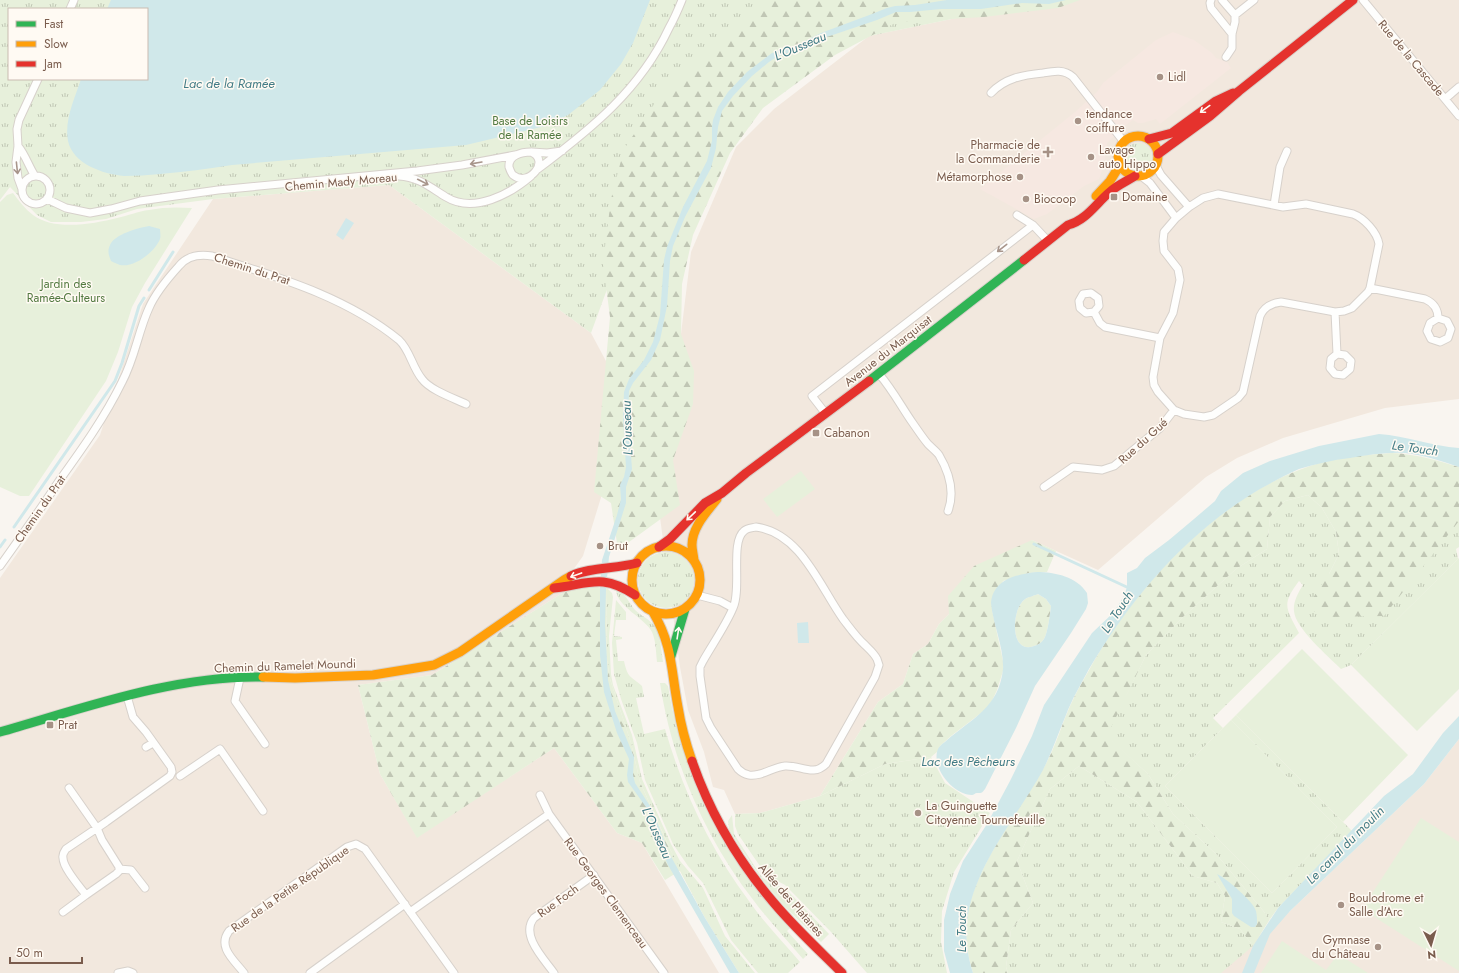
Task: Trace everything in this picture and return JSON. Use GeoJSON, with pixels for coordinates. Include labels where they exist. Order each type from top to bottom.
{"type":"FeatureCollection","features":[{"type":"Feature","properties":{"kind":"main road"},"geometry":{"type":"LineString","coordinates":[[1158,154],[1230,101],[1239,91],[1353,0]]}},
{"type":"Feature","properties":{"kind":"main road"},"geometry":{"type":"LineString","coordinates":[[1149,139],[1172,133],[1216,101],[1239,91]]}},
{"type":"Feature","properties":{"kind":"main road"},"geometry":{"type":"LineString","coordinates":[[1136,136],[1149,139],[1154,143],[1158,154],[1156,166],[1152,171],[1138,176],[1124,171],[1120,165],[1118,152],[1124,142],[1136,136]]}},
{"type":"Feature","properties":{"kind":"main road","name":"Avenue du Marquisat"},"geometry":{"type":"LineString","coordinates":[[659,547],[670,539],[704,503],[722,493],[746,473],[879,374],[1068,225],[1074,216],[1110,181],[1120,165]]}},
{"type":"Feature","properties":{"kind":"main road","name":"Avenue du Marquisat"},"geometry":{"type":"LineString","coordinates":[[1068,225],[1076,223],[1096,207],[1111,191],[1138,176]]}},
{"type":"Feature","properties":{"kind":"main road","name":"Avenue du Marquisat"},"geometry":{"type":"LineString","coordinates":[[694,561],[692,544],[695,532],[703,518],[722,493]]}},
{"type":"Feature","properties":{"kind":"main road"},"geometry":{"type":"LineString","coordinates":[[669,546],[679,549],[694,561],[699,572],[700,583],[697,595],[692,603],[685,609],[675,614],[664,615],[653,612],[644,607],[635,595],[632,580],[636,563],[650,550],[669,546]]}},
{"type":"Feature","properties":{"kind":"main road","name":"Chemin du Ramelet Moundi"},"geometry":{"type":"LineString","coordinates":[[0,732],[127,696],[211,680],[373,675],[397,672],[434,664],[460,652],[554,588],[561,581],[576,574],[626,567],[636,563]]}},
{"type":"Feature","properties":{"kind":"main road","name":"Chemin du Ramelet Moundi"},"geometry":{"type":"LineString","coordinates":[[554,588],[586,582],[604,581],[626,588],[635,595]]}},
{"type":"Feature","properties":{"kind":"main road","name":"Allée des Platanes"},"geometry":{"type":"LineString","coordinates":[[671,656],[676,643],[680,620],[685,609]]}},
{"type":"Feature","properties":{"kind":"main road","name":"Allée des Platanes"},"geometry":{"type":"LineString","coordinates":[[653,612],[660,622],[671,656],[680,720],[690,755],[700,782],[722,829],[765,892],[839,972]]}},
{"type":"Feature","properties":{"kind":"street"},"geometry":{"type":"LineString","coordinates":[[562,151],[547,153],[522,153],[515,156],[509,164],[510,170],[514,175],[525,178],[531,176],[538,169],[562,151],[617,104],[640,77],[662,43],[682,0]]}},
{"type":"Feature","properties":{"kind":"street"},"geometry":{"type":"LineString","coordinates":[[1211,0],[1211,8],[1232,34]]}},
{"type":"Feature","properties":{"kind":"street"},"geometry":{"type":"LineString","coordinates":[[1222,0],[1234,15],[1235,22],[1232,34],[1232,48],[1226,57]]}},
{"type":"Feature","properties":{"kind":"street"},"geometry":{"type":"LineString","coordinates":[[1234,15],[1254,0]]}},
{"type":"Feature","properties":{"kind":"street","name":"Rue de la Cascade"},"geometry":{"type":"LineString","coordinates":[[1363,0],[1459,116]]}},
{"type":"Feature","properties":{"kind":"street"},"geometry":{"type":"LineString","coordinates":[[990,93],[1004,82],[1022,75],[1058,71],[1067,72],[1073,77],[1124,142]]}},
{"type":"Feature","properties":{"kind":"street"},"geometry":{"type":"LineString","coordinates":[[18,146],[22,150],[35,176],[44,179],[49,184],[50,192],[47,199],[43,203],[38,204],[29,202],[22,194],[16,162],[18,146],[17,129],[19,120],[38,80]]}},
{"type":"Feature","properties":{"kind":"street"},"geometry":{"type":"LineString","coordinates":[[1445,99],[1459,87]]}},
{"type":"Feature","properties":{"kind":"street"},"geometry":{"type":"LineString","coordinates":[[532,152],[538,156],[538,169]]}},
{"type":"Feature","properties":{"kind":"street"},"geometry":{"type":"LineString","coordinates":[[1274,205],[1280,167],[1287,152]]}},
{"type":"Feature","properties":{"kind":"street","name":"Chemin Mady Moreau"},"geometry":{"type":"LineString","coordinates":[[47,199],[66,208],[90,213],[140,201],[226,189],[429,170],[515,156]]}},
{"type":"Feature","properties":{"kind":"street"},"geometry":{"type":"LineString","coordinates":[[1156,166],[1161,175],[1189,207]]}},
{"type":"Feature","properties":{"kind":"street"},"geometry":{"type":"LineString","coordinates":[[22,189],[26,180],[35,176]]}},
{"type":"Feature","properties":{"kind":"street","name":"Chemin Mady Moreau"},"geometry":{"type":"LineString","coordinates":[[210,192],[216,194],[403,176],[422,181],[452,200],[472,204],[502,195],[521,185],[531,176]]}},
{"type":"Feature","properties":{"kind":"street"},"geometry":{"type":"LineString","coordinates":[[1138,176],[1150,183],[1176,218]]}},
{"type":"Feature","properties":{"kind":"street"},"geometry":{"type":"LineString","coordinates":[[1218,194],[1274,205],[1288,207],[1309,204],[1354,214],[1360,217],[1372,230],[1378,240],[1379,250],[1370,288],[1365,297],[1352,308],[1344,311],[1335,312],[1281,302],[1267,306],[1262,311],[1260,316],[1245,387],[1241,394],[1217,413],[1209,416],[1184,414],[1174,410],[1158,392],[1153,383],[1153,375],[1160,338],[1172,316],[1180,286],[1179,271],[1165,253],[1163,241],[1165,231],[1176,218],[1189,207],[1203,198],[1218,194]]}},
{"type":"Feature","properties":{"kind":"street"},"geometry":{"type":"LineString","coordinates":[[1017,215],[1034,225],[1048,240]]}},
{"type":"Feature","properties":{"kind":"street"},"geometry":{"type":"LineString","coordinates":[[826,414],[812,396],[1034,225]]}},
{"type":"Feature","properties":{"kind":"street","name":"Chemin du Prat"},"geometry":{"type":"LineString","coordinates":[[0,566],[70,466],[112,401],[129,369],[148,309],[154,299],[178,266],[192,257],[200,255],[212,256],[294,283],[347,306],[369,319],[401,342],[421,378],[426,383],[466,404]]}},
{"type":"Feature","properties":{"kind":"street"},"geometry":{"type":"LineString","coordinates":[[1370,288],[1427,299],[1437,308],[1438,318]]}},
{"type":"Feature","properties":{"kind":"street"},"geometry":{"type":"LineString","coordinates":[[1094,312],[1099,321],[1105,327],[1160,338]]}},
{"type":"Feature","properties":{"kind":"street"},"geometry":{"type":"LineString","coordinates":[[1335,312],[1337,354]]}},
{"type":"Feature","properties":{"kind":"street"},"geometry":{"type":"LineString","coordinates":[[879,374],[896,396],[928,444],[938,454],[950,482],[952,492],[952,501],[948,511]]}},
{"type":"Feature","properties":{"kind":"street","name":"Rue du Gué"},"geometry":{"type":"LineString","coordinates":[[1044,487],[1073,467],[1102,470],[1114,466],[1160,428],[1174,410]]}},
{"type":"Feature","properties":{"kind":"street"},"geometry":{"type":"LineString","coordinates":[[748,528],[765,528],[784,539],[796,549],[820,581],[843,618],[877,659],[879,665],[876,677],[826,764],[821,768],[810,770],[784,766],[777,767],[757,775],[743,773],[738,769],[711,728],[706,718],[700,667],[702,661],[734,608],[738,586],[737,553],[740,536],[743,531],[748,528]]}},
{"type":"Feature","properties":{"kind":"street"},"geometry":{"type":"LineString","coordinates":[[697,595],[715,600],[734,608]]}},
{"type":"Feature","properties":{"kind":"street"},"geometry":{"type":"LineString","coordinates":[[240,678],[235,701],[265,744]]}},
{"type":"Feature","properties":{"kind":"street"},"geometry":{"type":"LineString","coordinates":[[86,895],[65,866],[63,855],[66,849],[170,776],[172,773],[171,767],[132,714],[127,696]]}},
{"type":"Feature","properties":{"kind":"street"},"geometry":{"type":"LineString","coordinates":[[146,747],[153,743]]}},
{"type":"Feature","properties":{"kind":"street"},"geometry":{"type":"LineString","coordinates":[[180,776],[220,749],[262,811]]}},
{"type":"Feature","properties":{"kind":"street"},"geometry":{"type":"LineString","coordinates":[[69,788],[97,828],[102,840],[116,860],[119,869]]}},
{"type":"Feature","properties":{"kind":"street","name":"Rue Georges Clemenceau"},"geometry":{"type":"LineString","coordinates":[[540,795],[549,814],[664,973]]}},
{"type":"Feature","properties":{"kind":"street"},"geometry":{"type":"LineString","coordinates":[[410,912],[549,814]]}},
{"type":"Feature","properties":{"kind":"street","name":"Rue de la Petite République"},"geometry":{"type":"LineString","coordinates":[[244,973],[227,951],[225,946],[225,936],[229,931],[346,847],[356,844],[365,850],[454,973]]}},
{"type":"Feature","properties":{"kind":"street"},"geometry":{"type":"LineString","coordinates":[[119,869],[131,870],[145,888]]}},
{"type":"Feature","properties":{"kind":"street"},"geometry":{"type":"LineString","coordinates":[[63,912],[114,876],[119,869]]}},
{"type":"Feature","properties":{"kind":"street","name":"Rue Foch"},"geometry":{"type":"LineString","coordinates":[[554,973],[530,938],[530,925],[534,918],[594,876]]}},
{"type":"Feature","properties":{"kind":"street"},"geometry":{"type":"LineString","coordinates":[[310,973],[405,904]]}},
{"type":"Feature","properties":{"kind":"street"},"geometry":{"type":"LineString","coordinates":[[118,973],[128,971],[133,973]]}},
{"type":"Feature","properties":{"kind":"shaded area"},"geometry":{"type":"Polygon","coordinates":[[[1015,0],[1459,0],[1459,399],[1385,408],[1283,438],[1237,458],[1206,477],[1098,570],[1032,540],[949,614],[939,624],[928,644],[913,654],[903,684],[878,702],[820,796],[760,813],[735,814],[724,790],[713,787],[704,752],[688,710],[680,667],[653,465],[681,334],[691,252],[736,147],[774,109],[869,36],[971,15],[1015,0]]]}},
{"type":"Feature","properties":{"kind":"shaded area"},"geometry":{"type":"Polygon","coordinates":[[[1173,32],[1194,40],[1212,53],[1216,58],[1227,62],[1231,68],[1160,124],[1156,119],[1143,123],[1138,123],[1133,120],[1127,124],[1107,143],[1104,165],[1099,179],[1084,186],[1047,214],[1034,219],[980,189],[1075,112],[1097,92],[1103,83],[1156,40],[1173,32]]]}},
{"type":"Feature","properties":{"kind":"shaded area"},"geometry":{"type":"Polygon","coordinates":[[[389,185],[591,333],[607,363],[603,491],[583,556],[573,570],[583,580],[432,675],[358,685],[380,774],[417,837],[554,748],[617,833],[642,843],[719,973],[0,973],[0,578],[100,435],[143,304],[213,199],[389,185]]]}},
{"type":"Feature","properties":{"kind":"shaded area"},"geometry":{"type":"Polygon","coordinates":[[[1459,739],[1459,973],[1213,973],[1290,911],[1424,784],[1459,739]]]}},
{"type":"Feature","properties":{"kind":"green space","name":"Base de Loisirs de la Ramée"},"geometry":{"type":"Polygon","coordinates":[[[0,0],[1015,0],[971,15],[686,74],[591,333],[389,185],[213,199],[137,209],[106,219],[81,222],[51,222],[37,215],[10,187],[0,200],[0,0]]]}},
{"type":"Feature","properties":{"kind":"green space"},"geometry":{"type":"Polygon","coordinates":[[[772,0],[1080,0],[1058,8],[984,17],[897,22],[835,55],[763,108],[730,153],[693,235],[682,284],[681,334],[694,371],[693,404],[673,460],[680,505],[618,550],[611,503],[594,492],[610,317],[603,263],[611,199],[624,149],[661,94],[772,0]]]}},
{"type":"Feature","properties":{"kind":"green space"},"geometry":{"type":"Polygon","coordinates":[[[1138,143],[1148,147],[1152,157],[1148,167],[1138,171],[1128,167],[1124,157],[1128,147],[1138,143]]]}},
{"type":"Feature","properties":{"kind":"green space","name":"Jardin des Ramée-Culteurs"},"geometry":{"type":"Polygon","coordinates":[[[13,193],[25,208],[33,215],[42,220],[62,225],[97,222],[160,208],[192,208],[145,283],[132,307],[118,352],[106,381],[29,496],[20,496],[0,487],[0,202],[7,195],[13,193]]]}},
{"type":"Feature","properties":{"kind":"green space"},"geometry":{"type":"Polygon","coordinates":[[[1392,453],[1417,456],[1459,467],[1459,521],[1384,616],[1323,617],[1307,607],[1329,574],[1339,554],[1336,532],[1322,508],[1308,495],[1285,501],[1270,517],[1267,549],[1236,569],[1184,616],[1146,655],[1107,736],[1148,774],[1173,814],[1217,855],[1270,919],[1253,946],[1240,929],[1221,922],[1225,896],[1217,883],[1193,876],[1137,802],[1079,766],[1050,789],[1017,861],[1033,903],[1011,930],[1006,967],[1008,973],[973,973],[967,948],[966,923],[970,903],[977,883],[996,844],[1046,765],[1075,695],[1106,642],[1127,611],[1177,553],[1205,527],[1235,504],[1267,485],[1310,466],[1357,456],[1392,453]]]}},
{"type":"Feature","properties":{"kind":"green space"},"geometry":{"type":"Polygon","coordinates":[[[801,471],[815,489],[777,517],[763,499],[801,471]]]}},
{"type":"Feature","properties":{"kind":"green space"},"geometry":{"type":"Polygon","coordinates":[[[1308,495],[1322,508],[1336,532],[1339,554],[1329,574],[1459,521],[1459,547],[1456,549],[1458,559],[1351,665],[1341,669],[1313,642],[1300,626],[1296,618],[1294,604],[1303,585],[1299,581],[1293,589],[1287,607],[1299,633],[1213,718],[1223,728],[1165,786],[1272,893],[1337,827],[1231,720],[1236,715],[1352,831],[1278,908],[1270,919],[1217,855],[1173,814],[1148,774],[1106,736],[1146,655],[1184,616],[1236,569],[1267,549],[1270,517],[1285,501],[1308,495]]]}},
{"type":"Feature","properties":{"kind":"green space"},"geometry":{"type":"Polygon","coordinates":[[[1032,540],[1056,551],[1047,572],[1029,573],[1003,581],[992,610],[1003,661],[1003,671],[991,703],[985,710],[951,736],[931,757],[885,764],[820,796],[878,702],[903,684],[913,654],[928,644],[939,624],[949,614],[948,596],[974,566],[1032,540]]]}},
{"type":"Feature","properties":{"kind":"green space"},"geometry":{"type":"Polygon","coordinates":[[[660,552],[672,552],[686,560],[694,574],[692,591],[686,600],[672,608],[660,608],[650,603],[643,596],[638,586],[638,574],[643,564],[650,557],[660,552]]]}},
{"type":"Feature","properties":{"kind":"green space"},"geometry":{"type":"Polygon","coordinates":[[[1459,558],[1459,689],[1417,731],[1351,665],[1459,558]]]}},
{"type":"Feature","properties":{"kind":"green space"},"geometry":{"type":"Polygon","coordinates":[[[583,580],[600,588],[606,589],[607,660],[610,679],[631,743],[640,782],[681,870],[665,880],[642,843],[617,833],[554,748],[417,838],[380,774],[358,685],[432,675],[583,580]]]}},
{"type":"Feature","properties":{"kind":"green space"},"geometry":{"type":"Polygon","coordinates":[[[607,588],[612,593],[613,597],[609,636],[613,685],[632,735],[642,779],[680,861],[703,888],[725,936],[755,973],[739,973],[705,918],[680,871],[640,782],[631,743],[610,679],[607,660],[607,588]]]}},
{"type":"Feature","properties":{"kind":"green space"},"geometry":{"type":"Polygon","coordinates":[[[616,590],[622,593],[635,610],[650,621],[655,627],[660,641],[663,662],[657,662],[652,632],[644,622],[621,602],[616,590]]]}},
{"type":"Feature","properties":{"kind":"green space"},"geometry":{"type":"Polygon","coordinates":[[[1038,594],[1046,599],[1051,606],[1048,628],[1041,643],[1035,646],[1026,647],[1020,644],[1017,638],[1015,622],[1017,613],[1024,600],[1038,594]]]}},
{"type":"Feature","properties":{"kind":"green space"},"geometry":{"type":"Polygon","coordinates":[[[616,600],[626,612],[626,620],[616,620],[614,636],[622,637],[622,639],[616,640],[618,661],[624,661],[628,674],[642,686],[644,697],[636,698],[644,734],[665,729],[689,797],[722,861],[767,925],[800,962],[788,973],[758,973],[731,940],[703,883],[688,866],[673,844],[645,780],[637,743],[621,699],[614,674],[612,643],[616,600]]]}},
{"type":"Feature","properties":{"kind":"green space"},"geometry":{"type":"Polygon","coordinates":[[[1302,649],[1408,755],[1343,822],[1236,715],[1302,649]]]}},
{"type":"Feature","properties":{"kind":"green space"},"geometry":{"type":"Polygon","coordinates":[[[660,683],[665,683],[668,686],[686,761],[717,831],[730,853],[750,881],[790,928],[787,931],[808,954],[803,959],[772,923],[736,877],[706,825],[682,770],[665,712],[660,683]]]}},
{"type":"Feature","properties":{"kind":"green space"},"geometry":{"type":"Polygon","coordinates":[[[1231,720],[1337,827],[1272,893],[1165,786],[1231,720]]]}},
{"type":"Feature","properties":{"kind":"green space"},"geometry":{"type":"Polygon","coordinates":[[[931,757],[945,783],[990,813],[954,872],[942,911],[941,942],[947,973],[867,973],[831,932],[785,885],[766,875],[738,834],[735,826],[735,814],[760,813],[820,796],[885,764],[931,757]]]}},
{"type":"Feature","properties":{"kind":"green space"},"geometry":{"type":"Polygon","coordinates":[[[1079,766],[1137,802],[1193,876],[1217,883],[1225,896],[1221,922],[1240,929],[1253,946],[1221,973],[1008,973],[1006,967],[1011,930],[1033,903],[1017,861],[1050,789],[1079,766]]]}},
{"type":"Feature","properties":{"kind":"green space"},"geometry":{"type":"Polygon","coordinates":[[[732,815],[734,834],[761,876],[767,881],[788,891],[829,934],[821,942],[785,907],[764,882],[729,829],[728,821],[732,815]]]}},
{"type":"Feature","properties":{"kind":"green space"},"geometry":{"type":"Polygon","coordinates":[[[1421,818],[1459,842],[1459,971],[1362,909],[1421,818]]]}},
{"type":"Feature","properties":{"kind":"green space"},"geometry":{"type":"Polygon","coordinates":[[[1282,941],[1326,970],[1338,954],[1368,973],[1261,973],[1282,941]]]}},
{"type":"Feature","properties":{"kind":"water","name":"Lac de la Ramée"},"geometry":{"type":"Polygon","coordinates":[[[111,0],[650,0],[633,43],[621,64],[600,90],[568,115],[545,126],[466,145],[232,165],[169,173],[124,176],[98,170],[82,162],[71,149],[67,133],[71,109],[81,80],[148,80],[148,8],[107,8],[111,0]]]}},
{"type":"Feature","properties":{"kind":"water","name":"L'Ousseau"},"geometry":{"type":"Polygon","coordinates":[[[947,0],[1066,0],[1049,4],[1022,3],[981,9],[941,9],[896,12],[812,42],[800,49],[778,56],[752,76],[733,96],[722,111],[711,168],[685,217],[673,246],[670,261],[667,306],[660,340],[651,360],[633,383],[629,391],[628,415],[632,469],[626,487],[626,503],[609,557],[605,624],[608,680],[615,711],[634,757],[633,775],[635,783],[652,809],[669,853],[705,918],[739,973],[730,973],[668,865],[657,840],[646,807],[628,782],[627,775],[629,759],[617,733],[604,692],[600,655],[600,588],[602,560],[617,515],[621,499],[620,485],[624,477],[626,467],[623,418],[624,392],[629,379],[644,360],[653,342],[660,315],[664,260],[667,247],[683,207],[707,161],[712,141],[713,120],[718,107],[728,92],[747,72],[772,53],[779,50],[801,44],[821,33],[887,8],[947,0]]]}},
{"type":"Feature","properties":{"kind":"water"},"geometry":{"type":"Polygon","coordinates":[[[346,218],[354,223],[343,240],[336,235],[346,218]]]}},
{"type":"Feature","properties":{"kind":"water"},"geometry":{"type":"Polygon","coordinates":[[[149,226],[160,229],[160,239],[149,254],[137,262],[126,265],[120,265],[111,261],[109,249],[113,241],[127,232],[149,226]]]}},
{"type":"Feature","properties":{"kind":"water","name":"Le Touch"},"geometry":{"type":"Polygon","coordinates":[[[1379,434],[1459,448],[1459,467],[1426,457],[1398,453],[1378,454],[1337,460],[1299,469],[1260,489],[1233,506],[1185,546],[1163,568],[1143,592],[1106,642],[1089,669],[1071,703],[1043,770],[998,843],[978,882],[971,902],[966,928],[967,948],[973,973],[950,973],[944,951],[944,920],[950,894],[963,861],[987,824],[1010,781],[1032,736],[1044,705],[1092,633],[1113,613],[1124,596],[1127,587],[1127,573],[1137,568],[1145,558],[1215,501],[1221,491],[1243,473],[1270,461],[1319,446],[1379,434]]]}},
{"type":"Feature","properties":{"kind":"water","name":"Lac des Pêcheurs"},"geometry":{"type":"Polygon","coordinates":[[[1037,572],[1058,574],[1072,579],[1087,593],[1088,603],[1086,609],[1071,633],[1035,686],[1016,728],[985,789],[981,793],[972,795],[965,794],[952,786],[942,774],[938,766],[937,752],[942,744],[983,711],[996,693],[1000,682],[1003,669],[1002,652],[991,603],[996,588],[1001,583],[1015,576],[1037,572]],[[1038,594],[1029,597],[1024,600],[1017,613],[1015,630],[1017,638],[1020,644],[1026,647],[1038,644],[1045,636],[1049,623],[1051,606],[1046,599],[1038,594]]]}},
{"type":"Feature","properties":{"kind":"water"},"geometry":{"type":"Polygon","coordinates":[[[808,622],[809,643],[798,643],[797,623],[808,622]]]}},
{"type":"Feature","properties":{"kind":"water","name":"Le canal du moulin"},"geometry":{"type":"Polygon","coordinates":[[[1459,716],[1459,739],[1424,784],[1290,911],[1270,934],[1254,973],[1242,973],[1253,946],[1278,908],[1384,796],[1413,774],[1443,733],[1459,716]]]}},
{"type":"Feature","properties":{"kind":"water"},"geometry":{"type":"Polygon","coordinates":[[[1217,874],[1227,880],[1254,907],[1257,918],[1257,924],[1255,927],[1251,927],[1234,916],[1232,913],[1232,899],[1217,874]]]}},
{"type":"Feature","properties":{"kind":"waterway"},"geometry":{"type":"LineString","coordinates":[[149,290],[173,252]]}},
{"type":"Feature","properties":{"kind":"waterway"},"geometry":{"type":"LineString","coordinates":[[14,527],[115,381],[139,306],[144,298]]}},
{"type":"Feature","properties":{"kind":"waterway"},"geometry":{"type":"LineString","coordinates":[[0,547],[5,540]]}},
{"type":"Feature","properties":{"kind":"waterway","name":"Le Touch"},"geometry":{"type":"LineString","coordinates":[[1034,544],[1131,589]]}},
{"type":"Feature","properties":{"kind":"traffic: fast"},"geometry":{"type":"LineString","coordinates":[[869,381],[1024,260]]}},
{"type":"Feature","properties":{"kind":"traffic: fast"},"geometry":{"type":"LineString","coordinates":[[671,656],[685,609]]}},
{"type":"Feature","properties":{"kind":"traffic: fast"},"geometry":{"type":"LineString","coordinates":[[0,732],[163,687],[197,681],[263,677]]}},
{"type":"Feature","properties":{"kind":"traffic: slow"},"geometry":{"type":"LineString","coordinates":[[1142,136],[1149,139],[1155,145],[1158,156],[1157,164],[1149,173],[1142,176],[1134,176],[1127,173],[1119,164],[1118,152],[1121,145],[1130,137],[1142,136]]}},
{"type":"Feature","properties":{"kind":"traffic: slow"},"geometry":{"type":"LineString","coordinates":[[1096,196],[1110,181],[1120,165]]}},
{"type":"Feature","properties":{"kind":"traffic: slow"},"geometry":{"type":"LineString","coordinates":[[694,561],[692,545],[694,532],[717,499]]}},
{"type":"Feature","properties":{"kind":"traffic: slow"},"geometry":{"type":"LineString","coordinates":[[666,546],[679,549],[690,556],[697,567],[700,580],[697,593],[690,604],[679,611],[666,614],[653,611],[642,604],[635,593],[632,580],[635,567],[642,556],[653,549],[666,546]]}},
{"type":"Feature","properties":{"kind":"traffic: slow"},"geometry":{"type":"LineString","coordinates":[[263,677],[295,678],[373,675],[434,665],[460,652],[571,576]]}},
{"type":"Feature","properties":{"kind":"traffic: slow"},"geometry":{"type":"LineString","coordinates":[[653,612],[660,624],[668,648],[681,721],[692,761]]}},
{"type":"Feature","properties":{"kind":"traffic: jam"},"geometry":{"type":"LineString","coordinates":[[1158,154],[1210,116],[1353,0]]}},
{"type":"Feature","properties":{"kind":"traffic: jam"},"geometry":{"type":"LineString","coordinates":[[1149,139],[1172,133],[1216,101],[1233,93]]}},
{"type":"Feature","properties":{"kind":"traffic: jam"},"geometry":{"type":"LineString","coordinates":[[1024,260],[1068,225],[1081,219],[1106,195],[1135,176]]}},
{"type":"Feature","properties":{"kind":"traffic: jam"},"geometry":{"type":"LineString","coordinates":[[659,547],[670,539],[705,503],[722,493],[746,473],[869,381]]}},
{"type":"Feature","properties":{"kind":"traffic: jam"},"geometry":{"type":"LineString","coordinates":[[571,576],[586,571],[637,563]]}},
{"type":"Feature","properties":{"kind":"traffic: jam"},"geometry":{"type":"LineString","coordinates":[[554,588],[604,582],[623,588],[635,595]]}},
{"type":"Feature","properties":{"kind":"traffic: jam"},"geometry":{"type":"LineString","coordinates":[[692,761],[707,799],[737,854],[749,871],[782,912],[842,973]]}},
{"type":"Feature","properties":{"kind":"place","name":"Lidl"},"geometry":{"type":"Point","coordinates":[1160,77]}},
{"type":"Feature","properties":{"kind":"place","name":"tendance coiffure"},"geometry":{"type":"Point","coordinates":[1078,121]}},
{"type":"Feature","properties":{"kind":"place","name":"Pharmacie de la Commanderie"},"geometry":{"type":"Point","coordinates":[1048,152]}},
{"type":"Feature","properties":{"kind":"place","name":"Lavage auto Hippo"},"geometry":{"type":"Point","coordinates":[1091,157]}},
{"type":"Feature","properties":{"kind":"place","name":"Métamorphose"},"geometry":{"type":"Point","coordinates":[1020,177]}},
{"type":"Feature","properties":{"kind":"place","name":"Domaine"},"geometry":{"type":"Point","coordinates":[1114,197]}},
{"type":"Feature","properties":{"kind":"place","name":"Biocoop"},"geometry":{"type":"Point","coordinates":[1026,199]}},
{"type":"Feature","properties":{"kind":"place","name":"Cabanon"},"geometry":{"type":"Point","coordinates":[816,433]}},
{"type":"Feature","properties":{"kind":"place","name":"Brut"},"geometry":{"type":"Point","coordinates":[600,546]}},
{"type":"Feature","properties":{"kind":"place","name":"Prat"},"geometry":{"type":"Point","coordinates":[50,725]}},
{"type":"Feature","properties":{"kind":"place","name":"La Guinguette Citoyenne Tournefeuille"},"geometry":{"type":"Point","coordinates":[918,813]}},
{"type":"Feature","properties":{"kind":"place","name":"Boulodrome et Salle d'Arc"},"geometry":{"type":"Point","coordinates":[1341,905]}},
{"type":"Feature","properties":{"kind":"place","name":"Gymnase du Château"},"geometry":{"type":"Point","coordinates":[1378,947]}}]}
